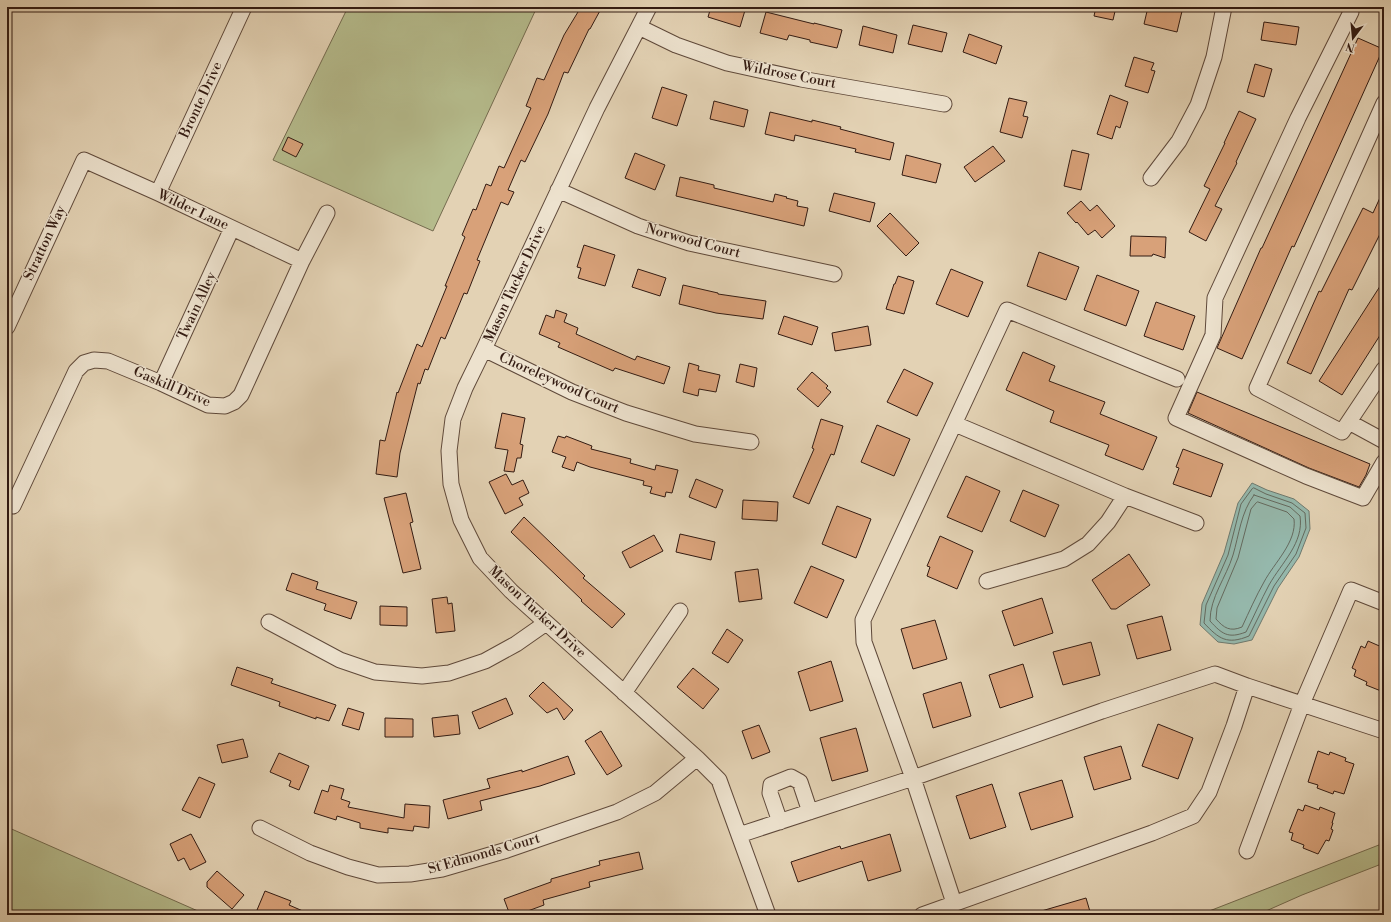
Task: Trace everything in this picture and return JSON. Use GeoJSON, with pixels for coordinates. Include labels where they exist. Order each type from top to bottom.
{"type":"FeatureCollection","features":[{"type":"Feature","properties":{"kind":"street","name":"Bronte Drive"},"geometry":{"type":"LineString","coordinates":[[158,193],[244,7]]}},
{"type":"Feature","properties":{"kind":"street","name":"Mason Tucker Drive"},"geometry":{"type":"LineString","coordinates":[[649,7],[597,108],[484,349],[464,388],[453,419],[449,451],[451,484],[461,520],[480,558],[511,591],[698,758],[719,780],[768,915]]}},
{"type":"Feature","properties":{"kind":"street"},"geometry":{"type":"LineString","coordinates":[[1151,178],[1179,141],[1198,105],[1214,57],[1224,7]]}},
{"type":"Feature","properties":{"kind":"street"},"geometry":{"type":"LineString","coordinates":[[1351,7],[1351,12],[1298,118],[1215,298],[1213,335],[1176,418],[1306,476],[1363,498],[1384,462]]}},
{"type":"Feature","properties":{"kind":"street","name":"Wildrose Court"},"geometry":{"type":"LineString","coordinates":[[639,27],[676,45],[727,63],[944,104]]}},
{"type":"Feature","properties":{"kind":"street"},"geometry":{"type":"LineString","coordinates":[[1384,103],[1257,388],[1342,432],[1384,369]]}},
{"type":"Feature","properties":{"kind":"street","name":"Wilder Lane"},"geometry":{"type":"LineString","coordinates":[[84,160],[302,261]]}},
{"type":"Feature","properties":{"kind":"street","name":"Stratton Way"},"geometry":{"type":"LineString","coordinates":[[7,327],[84,160]]}},
{"type":"Feature","properties":{"kind":"street","name":"Norwood Court"},"geometry":{"type":"LineString","coordinates":[[558,190],[638,226],[689,243],[834,274]]}},
{"type":"Feature","properties":{"kind":"street","name":"Gaskill Drive"},"geometry":{"type":"LineString","coordinates":[[13,506],[76,371],[84,363],[94,360],[108,361],[161,383],[208,405],[225,406],[234,402],[241,395],[302,261],[327,213]]}},
{"type":"Feature","properties":{"kind":"street","name":"Twain Alley"},"geometry":{"type":"LineString","coordinates":[[161,383],[232,228]]}},
{"type":"Feature","properties":{"kind":"street"},"geometry":{"type":"LineString","coordinates":[[954,903],[913,778],[864,642],[863,620],[1007,310],[1177,379]]}},
{"type":"Feature","properties":{"kind":"street","name":"Choreleywood Court"},"geometry":{"type":"LineString","coordinates":[[484,349],[572,392],[626,413],[695,434],[751,442]]}},
{"type":"Feature","properties":{"kind":"street"},"geometry":{"type":"LineString","coordinates":[[1349,422],[1384,441]]}},
{"type":"Feature","properties":{"kind":"street"},"geometry":{"type":"LineString","coordinates":[[955,424],[1126,496],[1196,523]]}},
{"type":"Feature","properties":{"kind":"street"},"geometry":{"type":"LineString","coordinates":[[987,581],[1064,559],[1088,544],[1108,522],[1126,496]]}},
{"type":"Feature","properties":{"kind":"street"},"geometry":{"type":"LineString","coordinates":[[1247,852],[1302,704],[1351,590],[1384,603]]}},
{"type":"Feature","properties":{"kind":"street"},"geometry":{"type":"LineString","coordinates":[[624,693],[680,611]]}},
{"type":"Feature","properties":{"kind":"street"},"geometry":{"type":"LineString","coordinates":[[269,622],[340,660],[376,672],[422,676],[449,673],[484,662],[516,644],[546,623]]}},
{"type":"Feature","properties":{"kind":"street"},"geometry":{"type":"LineString","coordinates":[[739,835],[913,778],[1102,711],[1215,674],[1384,731]]}},
{"type":"Feature","properties":{"kind":"street"},"geometry":{"type":"LineString","coordinates":[[922,915],[1152,833],[1193,816],[1209,792],[1234,726],[1247,686]]}},
{"type":"Feature","properties":{"kind":"street","name":"St Edmonds Court"},"geometry":{"type":"LineString","coordinates":[[260,828],[310,853],[348,867],[378,875],[410,874],[442,869],[507,850],[617,812],[655,793],[698,758]]}},
{"type":"Feature","properties":{"kind":"street"},"geometry":{"type":"LineString","coordinates":[[780,822],[770,793],[771,785],[791,777],[800,782],[810,812]]}},
{"type":"Feature","properties":{"kind":"green space"},"geometry":{"type":"Polygon","coordinates":[[[348,7],[537,7],[433,231],[273,160],[348,7]]]}},
{"type":"Feature","properties":{"kind":"green space"},"geometry":{"type":"Polygon","coordinates":[[[7,827],[207,915],[7,915],[7,827]]]}},
{"type":"Feature","properties":{"kind":"green space"},"geometry":{"type":"Polygon","coordinates":[[[1384,843],[1384,863],[1302,895],[1257,915],[1199,915],[1384,843]]]}},
{"type":"Feature","properties":{"kind":"water"},"geometry":{"type":"Polygon","coordinates":[[[1252,483],[1267,490],[1294,499],[1309,511],[1310,529],[1299,557],[1278,588],[1252,640],[1234,644],[1218,642],[1200,625],[1202,604],[1224,553],[1238,503],[1252,483]]]}},
{"type":"Feature","properties":{"kind":"building"},"geometry":{"type":"Polygon","coordinates":[[[581,7],[602,7],[589,29],[568,73],[564,72],[548,114],[525,162],[521,160],[508,190],[514,192],[508,205],[501,202],[477,260],[480,261],[467,294],[464,293],[445,339],[441,337],[428,370],[425,369],[420,384],[418,383],[400,453],[397,477],[376,474],[380,440],[385,441],[397,392],[398,393],[417,344],[422,347],[447,286],[445,286],[465,237],[462,235],[473,209],[476,210],[486,184],[491,186],[499,166],[504,168],[531,108],[526,106],[537,78],[544,80],[564,35],[581,7]]]}},
{"type":"Feature","properties":{"kind":"building"},"geometry":{"type":"Polygon","coordinates":[[[711,7],[746,7],[740,27],[708,17],[711,7]]]}},
{"type":"Feature","properties":{"kind":"building"},"geometry":{"type":"Polygon","coordinates":[[[1096,7],[1116,7],[1113,20],[1094,16],[1096,7]]]}},
{"type":"Feature","properties":{"kind":"building"},"geometry":{"type":"Polygon","coordinates":[[[1148,7],[1183,7],[1177,32],[1144,24],[1148,7]]]}},
{"type":"Feature","properties":{"kind":"building"},"geometry":{"type":"Polygon","coordinates":[[[766,12],[842,30],[837,48],[810,42],[810,40],[789,35],[787,40],[760,33],[766,12]]]}},
{"type":"Feature","properties":{"kind":"building"},"geometry":{"type":"Polygon","coordinates":[[[1264,22],[1299,27],[1296,45],[1261,40],[1264,22]]]}},
{"type":"Feature","properties":{"kind":"building"},"geometry":{"type":"Polygon","coordinates":[[[913,25],[947,33],[942,52],[908,44],[913,25]]]}},
{"type":"Feature","properties":{"kind":"building"},"geometry":{"type":"Polygon","coordinates":[[[863,26],[897,35],[893,53],[859,45],[863,26]]]}},
{"type":"Feature","properties":{"kind":"building"},"geometry":{"type":"Polygon","coordinates":[[[969,34],[1002,46],[996,64],[963,52],[969,34]]]}},
{"type":"Feature","properties":{"kind":"building"},"geometry":{"type":"Polygon","coordinates":[[[1358,38],[1383,49],[1294,247],[1292,246],[1242,359],[1217,348],[1261,248],[1358,38]]]}},
{"type":"Feature","properties":{"kind":"building"},"geometry":{"type":"Polygon","coordinates":[[[1134,57],[1154,63],[1151,70],[1155,71],[1148,93],[1125,86],[1134,57]]]}},
{"type":"Feature","properties":{"kind":"building"},"geometry":{"type":"Polygon","coordinates":[[[1255,64],[1272,69],[1264,97],[1247,92],[1255,64]]]}},
{"type":"Feature","properties":{"kind":"building"},"geometry":{"type":"Polygon","coordinates":[[[662,87],[687,95],[677,126],[652,118],[662,87]]]}},
{"type":"Feature","properties":{"kind":"building"},"geometry":{"type":"Polygon","coordinates":[[[1110,95],[1128,102],[1120,128],[1116,126],[1112,139],[1097,134],[1110,95]]]}},
{"type":"Feature","properties":{"kind":"building"},"geometry":{"type":"Polygon","coordinates":[[[1009,98],[1027,102],[1023,116],[1028,117],[1022,138],[1000,132],[1009,98]]]}},
{"type":"Feature","properties":{"kind":"building"},"geometry":{"type":"Polygon","coordinates":[[[714,101],[748,110],[744,127],[710,119],[714,101]]]}},
{"type":"Feature","properties":{"kind":"building"},"geometry":{"type":"Polygon","coordinates":[[[1239,111],[1256,119],[1236,162],[1237,163],[1215,206],[1222,209],[1206,241],[1189,232],[1210,189],[1204,186],[1239,111]]]}},
{"type":"Feature","properties":{"kind":"building"},"geometry":{"type":"Polygon","coordinates":[[[770,112],[841,127],[840,129],[894,143],[890,160],[855,152],[856,149],[795,135],[794,141],[765,134],[770,112]]]}},
{"type":"Feature","properties":{"kind":"building"},"geometry":{"type":"Polygon","coordinates":[[[288,137],[303,144],[296,157],[282,150],[288,137]]]}},
{"type":"Feature","properties":{"kind":"building"},"geometry":{"type":"Polygon","coordinates":[[[993,146],[1005,161],[975,182],[964,167],[993,146]]]}},
{"type":"Feature","properties":{"kind":"building"},"geometry":{"type":"Polygon","coordinates":[[[1072,150],[1089,154],[1081,190],[1064,186],[1072,150]]]}},
{"type":"Feature","properties":{"kind":"building"},"geometry":{"type":"Polygon","coordinates":[[[635,153],[665,165],[655,190],[625,178],[635,153]]]}},
{"type":"Feature","properties":{"kind":"building"},"geometry":{"type":"Polygon","coordinates":[[[906,155],[941,164],[936,183],[902,175],[906,155]]]}},
{"type":"Feature","properties":{"kind":"building"},"geometry":{"type":"Polygon","coordinates":[[[680,177],[714,185],[714,188],[773,202],[775,194],[798,201],[797,206],[808,208],[804,226],[676,196],[680,177]]]}},
{"type":"Feature","properties":{"kind":"building"},"geometry":{"type":"Polygon","coordinates":[[[1384,189],[1384,226],[1352,290],[1349,289],[1311,374],[1287,363],[1319,291],[1321,292],[1363,208],[1373,213],[1384,189]]]}},
{"type":"Feature","properties":{"kind":"building"},"geometry":{"type":"Polygon","coordinates":[[[834,193],[875,203],[870,222],[829,211],[834,193]]]}},
{"type":"Feature","properties":{"kind":"building"},"geometry":{"type":"Polygon","coordinates":[[[1081,201],[1090,211],[1097,205],[1115,226],[1102,238],[1095,230],[1088,235],[1067,213],[1081,201]]]}},
{"type":"Feature","properties":{"kind":"building"},"geometry":{"type":"Polygon","coordinates":[[[890,213],[919,243],[906,256],[877,226],[890,213]]]}},
{"type":"Feature","properties":{"kind":"building"},"geometry":{"type":"Polygon","coordinates":[[[1131,236],[1166,237],[1165,258],[1153,254],[1152,256],[1130,256],[1131,236]]]}},
{"type":"Feature","properties":{"kind":"building"},"geometry":{"type":"Polygon","coordinates":[[[584,245],[615,255],[605,286],[578,278],[581,268],[577,267],[584,245]]]}},
{"type":"Feature","properties":{"kind":"building"},"geometry":{"type":"Polygon","coordinates":[[[1039,252],[1079,267],[1066,300],[1027,286],[1039,252]]]}},
{"type":"Feature","properties":{"kind":"building"},"geometry":{"type":"Polygon","coordinates":[[[638,269],[666,278],[660,296],[632,287],[638,269]]]}},
{"type":"Feature","properties":{"kind":"building"},"geometry":{"type":"Polygon","coordinates":[[[951,269],[983,282],[968,317],[936,304],[951,269]]]}},
{"type":"Feature","properties":{"kind":"building"},"geometry":{"type":"Polygon","coordinates":[[[1097,275],[1139,291],[1126,326],[1084,310],[1097,275]]]}},
{"type":"Feature","properties":{"kind":"building"},"geometry":{"type":"Polygon","coordinates":[[[898,276],[914,281],[904,314],[886,309],[898,276]]]}},
{"type":"Feature","properties":{"kind":"building"},"geometry":{"type":"Polygon","coordinates":[[[1384,280],[1384,329],[1342,395],[1319,381],[1384,280]]]}},
{"type":"Feature","properties":{"kind":"building"},"geometry":{"type":"Polygon","coordinates":[[[683,285],[718,294],[766,301],[763,319],[716,313],[679,304],[683,285]]]}},
{"type":"Feature","properties":{"kind":"building"},"geometry":{"type":"Polygon","coordinates":[[[1156,302],[1195,316],[1183,350],[1144,336],[1156,302]]]}},
{"type":"Feature","properties":{"kind":"building"},"geometry":{"type":"Polygon","coordinates":[[[556,310],[567,314],[564,322],[578,328],[576,334],[635,360],[637,356],[670,367],[664,384],[615,368],[613,371],[558,347],[560,343],[539,334],[546,315],[554,318],[556,310]]]}},
{"type":"Feature","properties":{"kind":"building"},"geometry":{"type":"Polygon","coordinates":[[[784,316],[818,327],[812,345],[778,334],[784,316]]]}},
{"type":"Feature","properties":{"kind":"building"},"geometry":{"type":"Polygon","coordinates":[[[868,326],[871,345],[835,351],[832,333],[868,326]]]}},
{"type":"Feature","properties":{"kind":"building"},"geometry":{"type":"Polygon","coordinates":[[[1023,352],[1055,366],[1049,381],[1105,402],[1100,414],[1157,437],[1143,470],[1105,455],[1109,445],[1050,422],[1054,411],[1006,390],[1023,352]]]}},
{"type":"Feature","properties":{"kind":"building"},"geometry":{"type":"Polygon","coordinates":[[[689,363],[699,366],[698,370],[720,375],[716,392],[699,389],[698,396],[683,392],[689,363]]]}},
{"type":"Feature","properties":{"kind":"building"},"geometry":{"type":"Polygon","coordinates":[[[740,364],[757,368],[754,387],[736,382],[740,364]]]}},
{"type":"Feature","properties":{"kind":"building"},"geometry":{"type":"Polygon","coordinates":[[[904,369],[933,383],[917,416],[887,402],[904,369]]]}},
{"type":"Feature","properties":{"kind":"building"},"geometry":{"type":"Polygon","coordinates":[[[812,372],[828,386],[826,388],[831,392],[818,407],[797,389],[812,372]]]}},
{"type":"Feature","properties":{"kind":"building"},"geometry":{"type":"Polygon","coordinates":[[[1197,392],[1370,464],[1366,475],[1359,487],[1309,468],[1188,413],[1197,392]]]}},
{"type":"Feature","properties":{"kind":"building"},"geometry":{"type":"Polygon","coordinates":[[[502,413],[525,418],[520,444],[523,445],[521,458],[517,458],[514,472],[504,471],[508,450],[495,448],[502,413]]]}},
{"type":"Feature","properties":{"kind":"building"},"geometry":{"type":"Polygon","coordinates":[[[821,419],[843,426],[834,455],[831,454],[809,504],[793,497],[814,449],[812,448],[821,419]]]}},
{"type":"Feature","properties":{"kind":"building"},"geometry":{"type":"Polygon","coordinates":[[[877,425],[910,439],[894,476],[861,462],[877,425]]]}},
{"type":"Feature","properties":{"kind":"building"},"geometry":{"type":"Polygon","coordinates":[[[558,436],[565,438],[566,436],[592,446],[591,449],[631,459],[630,463],[655,470],[656,465],[678,470],[672,493],[666,492],[665,497],[650,493],[652,487],[643,485],[644,481],[590,467],[577,462],[574,471],[562,467],[566,457],[552,452],[558,436]]]}},
{"type":"Feature","properties":{"kind":"building"},"geometry":{"type":"Polygon","coordinates":[[[1183,449],[1223,464],[1211,497],[1173,484],[1179,468],[1176,467],[1183,449]]]}},
{"type":"Feature","properties":{"kind":"building"},"geometry":{"type":"Polygon","coordinates":[[[506,474],[512,485],[523,480],[529,493],[519,498],[523,505],[505,514],[489,482],[506,474]]]}},
{"type":"Feature","properties":{"kind":"building"},"geometry":{"type":"Polygon","coordinates":[[[966,476],[1000,491],[982,532],[947,517],[966,476]]]}},
{"type":"Feature","properties":{"kind":"building"},"geometry":{"type":"Polygon","coordinates":[[[696,479],[723,490],[716,508],[689,497],[696,479]]]}},
{"type":"Feature","properties":{"kind":"building"},"geometry":{"type":"Polygon","coordinates":[[[1023,490],[1059,505],[1045,537],[1010,521],[1023,490]]]}},
{"type":"Feature","properties":{"kind":"building"},"geometry":{"type":"Polygon","coordinates":[[[406,493],[413,522],[410,523],[421,569],[403,573],[384,498],[406,493]]]}},
{"type":"Feature","properties":{"kind":"building"},"geometry":{"type":"Polygon","coordinates":[[[743,500],[778,502],[777,521],[742,519],[743,500]]]}},
{"type":"Feature","properties":{"kind":"building"},"geometry":{"type":"Polygon","coordinates":[[[837,506],[871,519],[856,558],[822,544],[837,506]]]}},
{"type":"Feature","properties":{"kind":"building"},"geometry":{"type":"Polygon","coordinates":[[[524,517],[585,576],[583,578],[625,614],[612,628],[581,601],[582,600],[511,532],[524,517]]]}},
{"type":"Feature","properties":{"kind":"building"},"geometry":{"type":"Polygon","coordinates":[[[680,534],[715,542],[711,560],[676,552],[680,534]]]}},
{"type":"Feature","properties":{"kind":"building"},"geometry":{"type":"Polygon","coordinates":[[[654,535],[663,551],[630,568],[622,552],[654,535]]]}},
{"type":"Feature","properties":{"kind":"building"},"geometry":{"type":"Polygon","coordinates":[[[940,536],[973,551],[957,589],[927,576],[930,567],[927,566],[940,536]]]}},
{"type":"Feature","properties":{"kind":"building"},"geometry":{"type":"Polygon","coordinates":[[[1129,554],[1150,585],[1116,609],[1111,609],[1092,580],[1129,554]]]}},
{"type":"Feature","properties":{"kind":"building"},"geometry":{"type":"Polygon","coordinates":[[[811,566],[844,580],[827,618],[794,603],[811,566]]]}},
{"type":"Feature","properties":{"kind":"building"},"geometry":{"type":"Polygon","coordinates":[[[758,569],[762,599],[739,602],[735,572],[758,569]]]}},
{"type":"Feature","properties":{"kind":"building"},"geometry":{"type":"Polygon","coordinates":[[[292,573],[318,582],[316,589],[357,602],[351,619],[324,610],[326,604],[286,590],[292,573]]]}},
{"type":"Feature","properties":{"kind":"building"},"geometry":{"type":"Polygon","coordinates":[[[447,597],[448,604],[452,603],[455,631],[436,633],[432,599],[447,597]]]}},
{"type":"Feature","properties":{"kind":"building"},"geometry":{"type":"Polygon","coordinates":[[[1042,598],[1053,633],[1014,646],[1002,611],[1042,598]]]}},
{"type":"Feature","properties":{"kind":"building"},"geometry":{"type":"Polygon","coordinates":[[[380,606],[407,607],[407,626],[380,625],[380,606]]]}},
{"type":"Feature","properties":{"kind":"building"},"geometry":{"type":"Polygon","coordinates":[[[1162,616],[1171,650],[1137,659],[1127,625],[1162,616]]]}},
{"type":"Feature","properties":{"kind":"building"},"geometry":{"type":"Polygon","coordinates":[[[935,620],[947,659],[913,669],[901,629],[935,620]]]}},
{"type":"Feature","properties":{"kind":"building"},"geometry":{"type":"Polygon","coordinates":[[[727,629],[743,640],[728,663],[712,653],[727,629]]]}},
{"type":"Feature","properties":{"kind":"building"},"geometry":{"type":"Polygon","coordinates":[[[1368,641],[1384,648],[1384,682],[1381,691],[1366,685],[1367,682],[1354,676],[1356,670],[1352,668],[1361,646],[1365,648],[1368,641]]]}},
{"type":"Feature","properties":{"kind":"building"},"geometry":{"type":"Polygon","coordinates":[[[1091,642],[1100,675],[1063,685],[1053,652],[1091,642]]]}},
{"type":"Feature","properties":{"kind":"building"},"geometry":{"type":"Polygon","coordinates":[[[831,661],[843,701],[810,711],[798,672],[831,661]]]}},
{"type":"Feature","properties":{"kind":"building"},"geometry":{"type":"Polygon","coordinates":[[[1023,664],[1033,697],[1000,708],[989,675],[1023,664]]]}},
{"type":"Feature","properties":{"kind":"building"},"geometry":{"type":"Polygon","coordinates":[[[237,667],[273,679],[271,683],[336,705],[329,721],[316,717],[316,719],[279,706],[280,702],[231,685],[237,667]]]}},
{"type":"Feature","properties":{"kind":"building"},"geometry":{"type":"Polygon","coordinates":[[[693,668],[719,689],[703,709],[677,687],[693,668]]]}},
{"type":"Feature","properties":{"kind":"building"},"geometry":{"type":"Polygon","coordinates":[[[543,682],[573,710],[564,720],[557,708],[547,713],[529,696],[543,682]]]}},
{"type":"Feature","properties":{"kind":"building"},"geometry":{"type":"Polygon","coordinates":[[[961,682],[971,716],[933,728],[923,694],[961,682]]]}},
{"type":"Feature","properties":{"kind":"building"},"geometry":{"type":"Polygon","coordinates":[[[506,698],[513,714],[479,729],[472,712],[506,698]]]}},
{"type":"Feature","properties":{"kind":"building"},"geometry":{"type":"Polygon","coordinates":[[[348,708],[364,713],[359,730],[342,725],[348,708]]]}},
{"type":"Feature","properties":{"kind":"building"},"geometry":{"type":"Polygon","coordinates":[[[458,715],[460,734],[434,737],[432,718],[458,715]]]}},
{"type":"Feature","properties":{"kind":"building"},"geometry":{"type":"Polygon","coordinates":[[[385,718],[413,719],[413,737],[385,737],[385,718]]]}},
{"type":"Feature","properties":{"kind":"building"},"geometry":{"type":"Polygon","coordinates":[[[1158,724],[1193,738],[1178,779],[1142,766],[1158,724]]]}},
{"type":"Feature","properties":{"kind":"building"},"geometry":{"type":"Polygon","coordinates":[[[759,725],[770,752],[752,759],[742,731],[759,725]]]}},
{"type":"Feature","properties":{"kind":"building"},"geometry":{"type":"Polygon","coordinates":[[[856,728],[868,771],[832,781],[820,738],[856,728]]]}},
{"type":"Feature","properties":{"kind":"building"},"geometry":{"type":"Polygon","coordinates":[[[601,731],[622,766],[607,775],[585,741],[601,731]]]}},
{"type":"Feature","properties":{"kind":"building"},"geometry":{"type":"Polygon","coordinates":[[[243,739],[248,757],[222,763],[217,745],[243,739]]]}},
{"type":"Feature","properties":{"kind":"building"},"geometry":{"type":"Polygon","coordinates":[[[1121,746],[1131,779],[1094,790],[1084,757],[1121,746]]]}},
{"type":"Feature","properties":{"kind":"building"},"geometry":{"type":"Polygon","coordinates":[[[1318,751],[1329,755],[1330,752],[1346,758],[1345,761],[1354,764],[1344,794],[1334,791],[1333,794],[1317,788],[1318,785],[1308,782],[1318,751]]]}},
{"type":"Feature","properties":{"kind":"building"},"geometry":{"type":"Polygon","coordinates":[[[279,753],[309,766],[299,790],[289,786],[291,781],[270,772],[279,753]]]}},
{"type":"Feature","properties":{"kind":"building"},"geometry":{"type":"Polygon","coordinates":[[[568,756],[575,774],[540,786],[480,801],[482,810],[448,819],[443,800],[490,788],[487,779],[522,770],[522,772],[568,756]]]}},
{"type":"Feature","properties":{"kind":"building"},"geometry":{"type":"Polygon","coordinates":[[[199,777],[215,784],[200,818],[182,810],[199,777]]]}},
{"type":"Feature","properties":{"kind":"building"},"geometry":{"type":"Polygon","coordinates":[[[1062,780],[1073,817],[1031,830],[1019,793],[1062,780]]]}},
{"type":"Feature","properties":{"kind":"building"},"geometry":{"type":"Polygon","coordinates":[[[992,784],[1006,827],[970,839],[956,796],[992,784]]]}},
{"type":"Feature","properties":{"kind":"building"},"geometry":{"type":"Polygon","coordinates":[[[330,785],[344,789],[341,799],[350,802],[348,807],[404,818],[405,804],[430,806],[429,828],[414,826],[413,831],[388,828],[388,833],[360,828],[360,823],[337,816],[336,820],[314,813],[322,790],[328,792],[330,785]]]}},
{"type":"Feature","properties":{"kind":"building"},"geometry":{"type":"Polygon","coordinates":[[[1305,805],[1319,810],[1320,807],[1335,813],[1331,829],[1333,830],[1329,841],[1326,840],[1318,854],[1303,848],[1304,845],[1291,840],[1293,833],[1289,832],[1298,809],[1303,811],[1305,805]]]}},
{"type":"Feature","properties":{"kind":"building"},"geometry":{"type":"Polygon","coordinates":[[[191,834],[206,862],[190,870],[184,858],[178,861],[170,844],[191,834]]]}},
{"type":"Feature","properties":{"kind":"building"},"geometry":{"type":"Polygon","coordinates":[[[890,834],[901,871],[868,881],[862,861],[798,882],[791,862],[840,846],[841,849],[890,834]]]}},
{"type":"Feature","properties":{"kind":"building"},"geometry":{"type":"Polygon","coordinates":[[[639,852],[643,869],[589,882],[590,887],[543,900],[544,905],[517,915],[510,915],[504,899],[551,882],[551,879],[600,865],[599,861],[639,852]]]}},
{"type":"Feature","properties":{"kind":"building"},"geometry":{"type":"Polygon","coordinates":[[[217,871],[244,895],[232,909],[207,887],[207,882],[217,871]]]}},
{"type":"Feature","properties":{"kind":"building"},"geometry":{"type":"Polygon","coordinates":[[[265,891],[291,901],[289,905],[312,915],[270,915],[257,910],[265,891]]]}},
{"type":"Feature","properties":{"kind":"building"},"geometry":{"type":"Polygon","coordinates":[[[1086,898],[1091,915],[1038,915],[1038,912],[1086,898]]]}}]}
